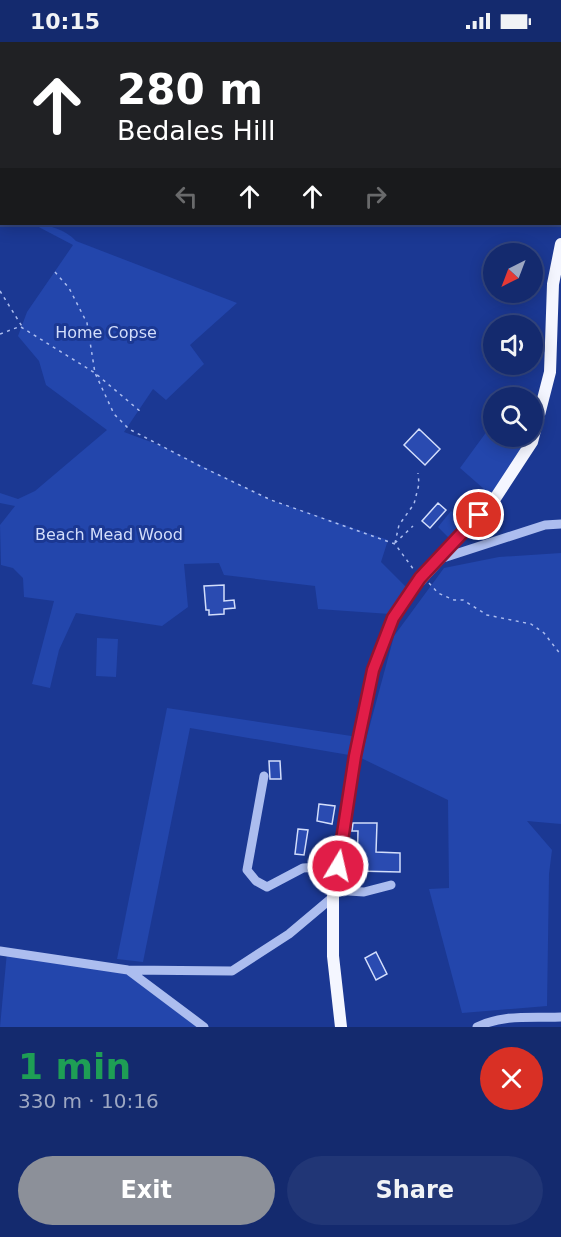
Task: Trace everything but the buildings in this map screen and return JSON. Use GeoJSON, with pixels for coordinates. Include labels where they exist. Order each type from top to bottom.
{"type":"FeatureCollection","features":[{"type":"Feature","properties":{"kind":"main road"},"geometry":{"type":"LineString","coordinates":[[341,1027],[333,956],[334,894],[355,756],[373,670],[393,618],[421,577],[496,497],[532,442],[550,372],[553,284],[561,244]]}},
{"type":"Feature","properties":{"kind":"street"},"geometry":{"type":"LineString","coordinates":[[439,560],[545,525],[561,524]]}},
{"type":"Feature","properties":{"kind":"street"},"geometry":{"type":"LineString","coordinates":[[264,776],[247,870],[256,881],[267,887],[303,867],[338,866]]}},
{"type":"Feature","properties":{"kind":"street"},"geometry":{"type":"LineString","coordinates":[[0,951],[128,970],[232,971],[288,934],[334,894],[364,892],[391,885]]}},
{"type":"Feature","properties":{"kind":"street"},"geometry":{"type":"LineString","coordinates":[[128,970],[204,1027]]}},
{"type":"Feature","properties":{"kind":"street"},"geometry":{"type":"LineString","coordinates":[[477,1027],[504,1019],[539,1022],[561,1017]]}},
{"type":"Feature","properties":{"kind":"path"},"geometry":{"type":"LineString","coordinates":[[55,272],[69,288],[87,323],[95,374],[114,414],[129,429],[271,500],[394,544],[421,577],[438,593],[454,600],[463,600],[487,615],[531,624],[544,633],[561,656]]}},
{"type":"Feature","properties":{"kind":"path"},"geometry":{"type":"LineString","coordinates":[[0,291],[22,327],[95,374],[141,412]]}},
{"type":"Feature","properties":{"kind":"path"},"geometry":{"type":"LineString","coordinates":[[0,334],[22,327]]}},
{"type":"Feature","properties":{"kind":"path"},"geometry":{"type":"LineString","coordinates":[[394,544],[399,525],[414,504],[419,484],[418,472]]}},
{"type":"Feature","properties":{"kind":"path"},"geometry":{"type":"LineString","coordinates":[[394,544],[413,526]]}},
{"type":"Feature","properties":{"kind":"green space","name":"Beach Mead Wood"},"geometry":{"type":"Polygon","coordinates":[[[35,225],[56,228],[76,241],[237,303],[190,345],[204,364],[166,400],[153,389],[124,432],[159,445],[271,500],[388,540],[381,562],[407,588],[390,614],[318,609],[315,586],[224,575],[219,563],[184,564],[188,607],[162,626],[76,613],[59,650],[50,688],[32,684],[54,601],[24,597],[23,578],[13,568],[1,565],[0,525],[15,506],[0,503],[0,493],[18,499],[35,491],[107,430],[46,385],[39,361],[18,336],[27,312],[73,245],[35,225]]]}},
{"type":"Feature","properties":{"kind":"green space"},"geometry":{"type":"Polygon","coordinates":[[[483,437],[483,447],[528,447],[454,543],[438,527],[451,511],[459,517],[484,489],[460,468],[483,437]]]}},
{"type":"Feature","properties":{"kind":"green space"},"geometry":{"type":"Polygon","coordinates":[[[561,553],[561,824],[527,821],[552,850],[549,874],[547,1006],[462,1013],[429,889],[449,888],[448,800],[361,758],[394,636],[444,568],[499,557],[561,553]]]}},
{"type":"Feature","properties":{"kind":"green space"},"geometry":{"type":"Polygon","coordinates":[[[97,638],[118,639],[116,677],[96,676],[97,638]]]}},
{"type":"Feature","properties":{"kind":"green space"},"geometry":{"type":"Polygon","coordinates":[[[167,708],[358,737],[355,756],[190,728],[143,962],[117,959],[167,708]]]}},
{"type":"Feature","properties":{"kind":"green space"},"geometry":{"type":"Polygon","coordinates":[[[7,952],[128,970],[204,1027],[0,1027],[7,952]]]}},
{"type":"Feature","properties":{"kind":"route"},"geometry":{"type":"LineString","coordinates":[[338,866],[358,737],[373,670],[393,618],[420,578],[479,515]]}},
{"type":"Feature","properties":{"kind":"park label","name":"Home Copse"},"geometry":{"type":"Point","coordinates":[106,332]}}]}
